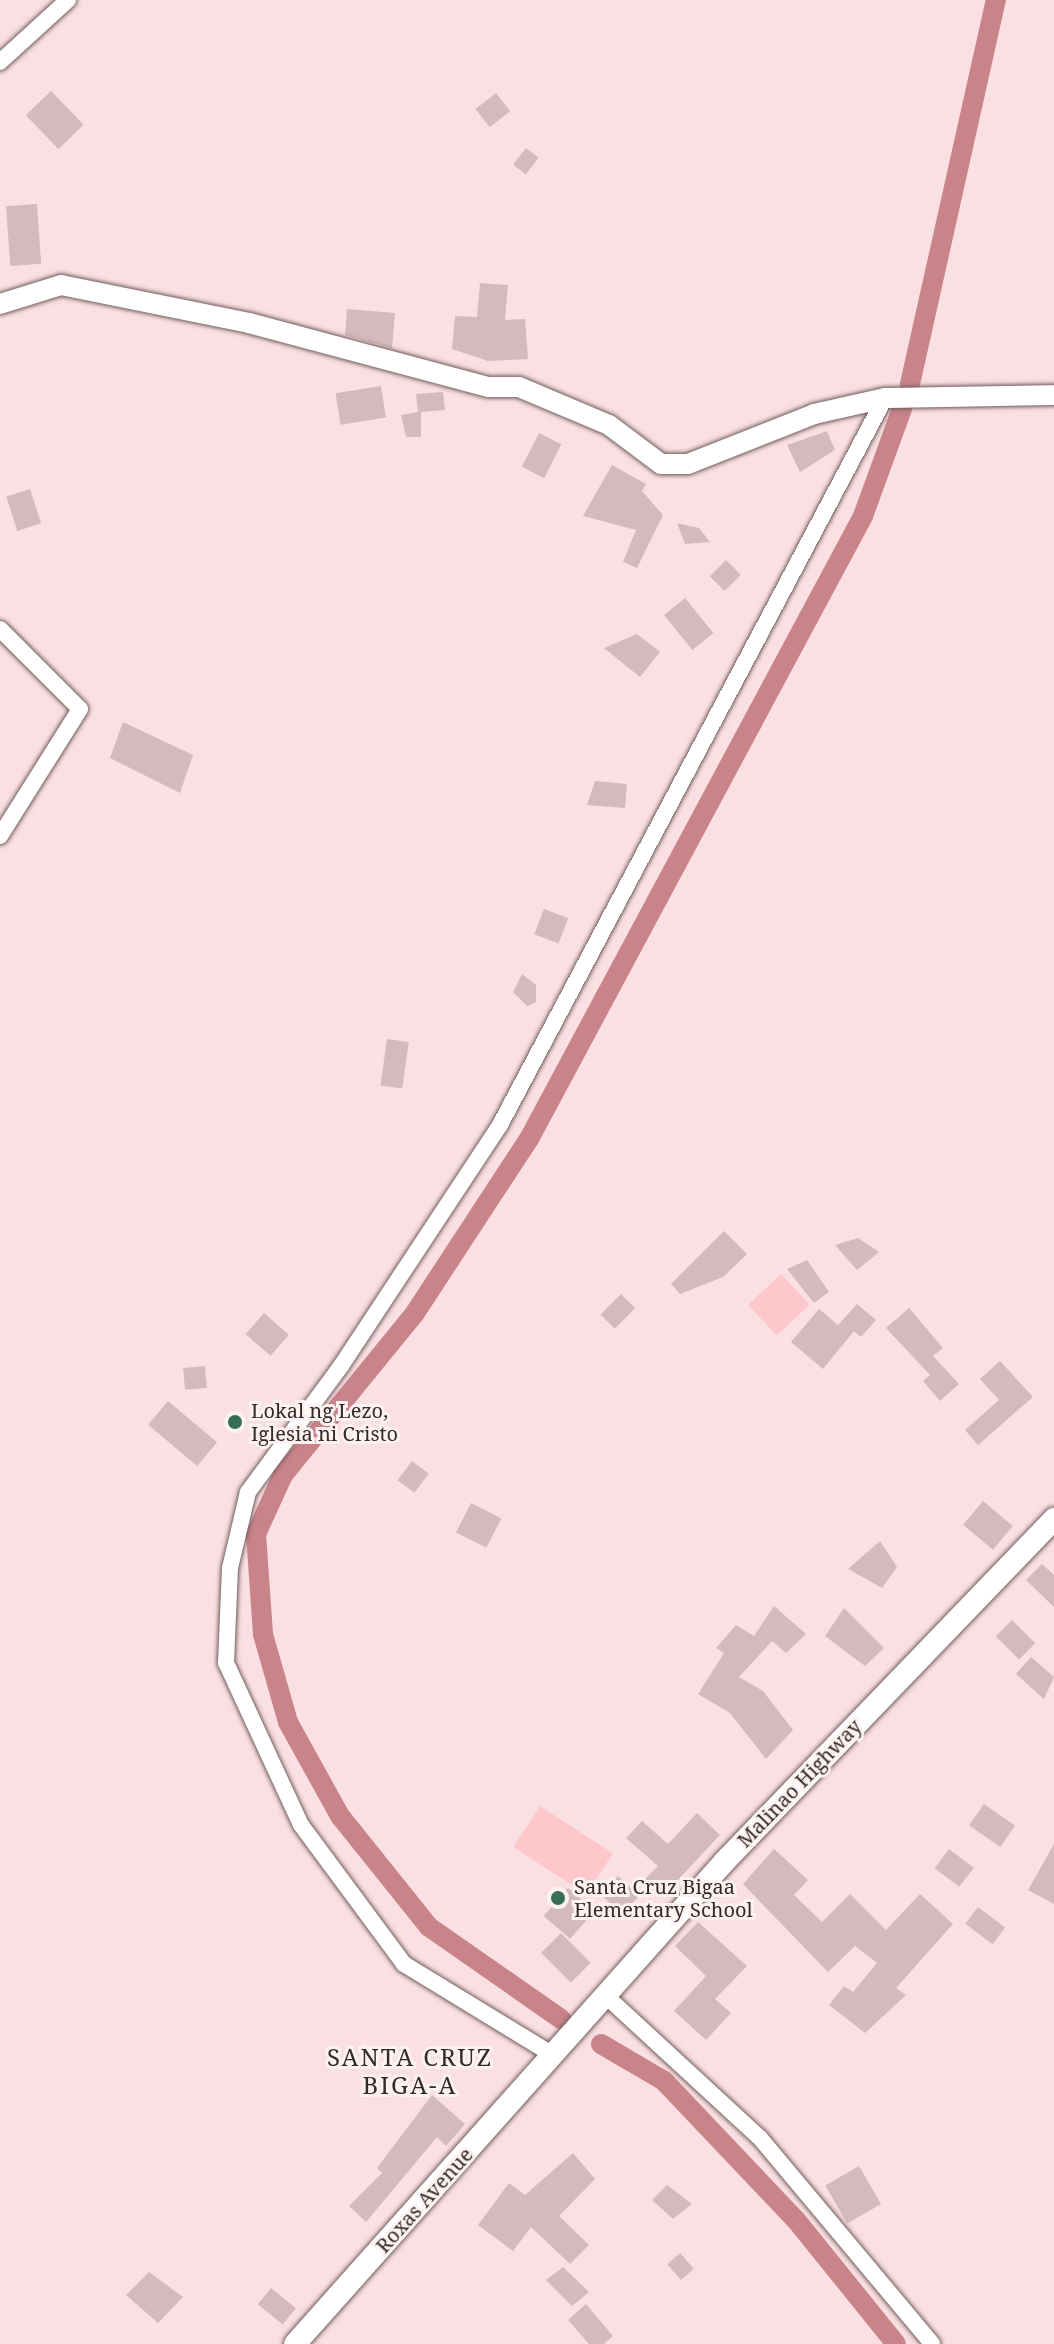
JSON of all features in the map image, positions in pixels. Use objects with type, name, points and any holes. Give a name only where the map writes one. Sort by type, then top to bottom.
[{"type":"main road","name":"Malinao Highway","points":[[553,2055],[1054,1519]]},
{"type":"main road","name":"Roxas Avenue","points":[[295,2344],[553,2055]]},
{"type":"street","points":[[0,62],[68,0]]},
{"type":"street","points":[[0,304],[61,285],[249,323],[488,387],[519,387],[609,425],[661,464],[688,464],[814,414],[885,398],[1054,395]]},
{"type":"street","points":[[553,2055],[404,1964],[301,1825],[226,1663],[230,1568],[248,1492],[341,1366],[500,1125],[885,398]]},
{"type":"street","points":[[0,629],[80,709],[0,836]]},
{"type":"street","points":[[606,1996],[760,2138],[932,2344]]},
{"type":"shaded area","points":[[781,1274],[810,1305],[777,1335],[748,1305]]},
{"type":"shaded area","points":[[540,1806],[613,1853],[586,1894],[513,1847]]},
{"type":"building","points":[[51,91],[84,125],[58,149],[26,115]]},
{"type":"building","points":[[496,93],[510,111],[490,127],[476,109]]},
{"type":"building","points":[[526,148],[539,158],[526,174],[513,165]]},
{"type":"building","points":[[37,204],[41,264],[10,266],[6,206]]},
{"type":"building","points":[[480,283],[508,285],[505,320],[525,319],[528,359],[488,361],[452,349],[455,316],[477,317]]},
{"type":"building","points":[[347,309],[395,313],[392,348],[345,335]]},
{"type":"building","points":[[381,386],[386,418],[341,425],[336,393]]},
{"type":"building","points":[[443,392],[445,410],[421,412],[421,437],[406,437],[401,415],[418,412],[416,394]]},
{"type":"building","points":[[827,431],[835,450],[800,472],[787,445]]},
{"type":"building","points":[[539,433],[561,444],[544,478],[522,467]]},
{"type":"building","points":[[612,465],[646,484],[642,491],[663,515],[637,568],[623,562],[636,530],[583,516]]},
{"type":"building","points":[[30,489],[41,523],[17,531],[6,497]]},
{"type":"building","points":[[677,523],[699,528],[710,542],[685,544]]},
{"type":"building","points":[[726,560],[741,575],[725,591],[710,576]]},
{"type":"building","points":[[685,598],[713,633],[692,650],[664,615]]},
{"type":"building","points":[[637,634],[660,652],[640,677],[604,648]]},
{"type":"building","points":[[123,722],[193,755],[180,793],[110,758]]},
{"type":"building","points":[[595,781],[627,784],[625,808],[587,805]]},
{"type":"building","points":[[544,909],[568,918],[559,944],[534,934]]},
{"type":"building","points":[[522,974],[536,985],[536,1002],[527,1006],[513,992]]},
{"type":"building","points":[[387,1039],[409,1042],[402,1089],[380,1086]]},
{"type":"building","points":[[724,1231],[747,1254],[723,1277],[680,1294],[671,1284]]},
{"type":"building","points":[[858,1238],[879,1252],[857,1270],[835,1245]]},
{"type":"building","points":[[807,1260],[829,1292],[814,1303],[787,1269]]},
{"type":"building","points":[[621,1294],[635,1308],[615,1329],[600,1315]]},
{"type":"building","points":[[857,1304],[876,1320],[861,1337],[854,1331],[823,1369],[791,1342],[819,1309],[838,1325]]},
{"type":"building","points":[[909,1308],[943,1348],[933,1356],[959,1384],[940,1401],[923,1381],[930,1375],[886,1328]]},
{"type":"building","points":[[264,1313],[289,1335],[271,1356],[246,1334]]},
{"type":"building","points":[[1000,1361],[1033,1397],[978,1445],[965,1430],[999,1400],[980,1379]]},
{"type":"building","points":[[205,1366],[207,1388],[185,1390],[183,1368]]},
{"type":"building","points":[[168,1401],[217,1442],[197,1466],[148,1425]]},
{"type":"building","points":[[412,1461],[429,1474],[414,1493],[398,1480]]},
{"type":"building","points":[[983,1501],[1013,1526],[993,1550],[963,1525]]},
{"type":"building","points":[[471,1503],[501,1518],[486,1548],[456,1532]]},
{"type":"building","points":[[880,1541],[897,1567],[882,1588],[848,1569]]},
{"type":"building","points":[[1042,1564],[1054,1575],[1054,1607],[1026,1580]]},
{"type":"building","points":[[774,1606],[806,1634],[786,1653],[772,1641],[739,1677],[763,1691],[793,1730],[766,1759],[730,1713],[698,1694],[724,1653],[716,1648],[736,1625],[754,1636]]},
{"type":"building","points":[[844,1608],[884,1648],[865,1666],[825,1636]]},
{"type":"building","points":[[1012,1620],[1035,1643],[1019,1660],[996,1636]]},
{"type":"building","points":[[1031,1657],[1054,1677],[1044,1699],[1016,1674]]},
{"type":"building","points":[[984,1804],[1015,1826],[1000,1847],[969,1825]]},
{"type":"building","points":[[697,1813],[720,1835],[661,1898],[643,1881],[658,1866],[626,1838],[642,1821],[668,1844]]},
{"type":"building","points":[[1054,1844],[1054,1904],[1028,1890]]},
{"type":"building","points":[[774,1849],[808,1880],[794,1895],[822,1922],[850,1894],[886,1930],[920,1894],[953,1924],[896,1988],[906,1995],[865,2033],[829,2005],[844,1986],[853,1992],[877,1963],[855,1946],[828,1972],[743,1884]]},
{"type":"building","points":[[949,1849],[974,1868],[959,1887],[935,1868]]},
{"type":"building","points":[[618,1876],[639,1896],[621,1914],[601,1894]]},
{"type":"building","points":[[568,1888],[594,1911],[570,1939],[544,1916]]},
{"type":"building","points":[[978,1907],[1005,1927],[993,1944],[965,1924]]},
{"type":"building","points":[[698,1922],[747,1966],[715,1999],[731,2013],[706,2040],[674,2011],[706,1976],[675,1946]]},
{"type":"building","points":[[561,1933],[591,1963],[571,1982],[541,1953]]},
{"type":"building","points":[[432,2095],[465,2124],[446,2146],[437,2137],[366,2222],[349,2206],[382,2173],[377,2168]]},
{"type":"building","points":[[573,2153],[595,2179],[559,2216],[589,2245],[570,2264],[531,2227],[513,2251],[478,2225],[509,2183],[525,2195]]},
{"type":"building","points":[[859,2166],[881,2204],[847,2224],[825,2186]]},
{"type":"building","points":[[667,2185],[692,2204],[673,2219],[652,2200]]},
{"type":"building","points":[[680,2253],[694,2269],[681,2280],[667,2264]]},
{"type":"building","points":[[563,2267],[589,2292],[572,2306],[546,2280]]},
{"type":"building","points":[[149,2272],[183,2297],[158,2323],[126,2295]]},
{"type":"building","points":[[271,2288],[296,2308],[283,2324],[258,2304]]},
{"type":"building","points":[[586,2304],[613,2336],[604,2344],[589,2344],[568,2320]]},
{"type":"waterway","points":[[910,384],[996,0]]},
{"type":"waterway","points":[[561,2019],[429,1927],[340,1816],[288,1722],[263,1634],[256,1534],[283,1475],[415,1313],[529,1139],[863,516],[902,409]]},
{"type":"waterway","points":[[601,2044],[664,2081],[796,2220],[896,2344]]},
{"type":"place","name":"Lokal ng Lezo, Iglesia ni Cristo","points":[[235,1422]]},
{"type":"place","name":"Santa Cruz Bigaa Elementary School","points":[[558,1898]]},
{"type":"district","name":"SANTA CRUZ BIGA-A","points":[[410,2071]]}]
